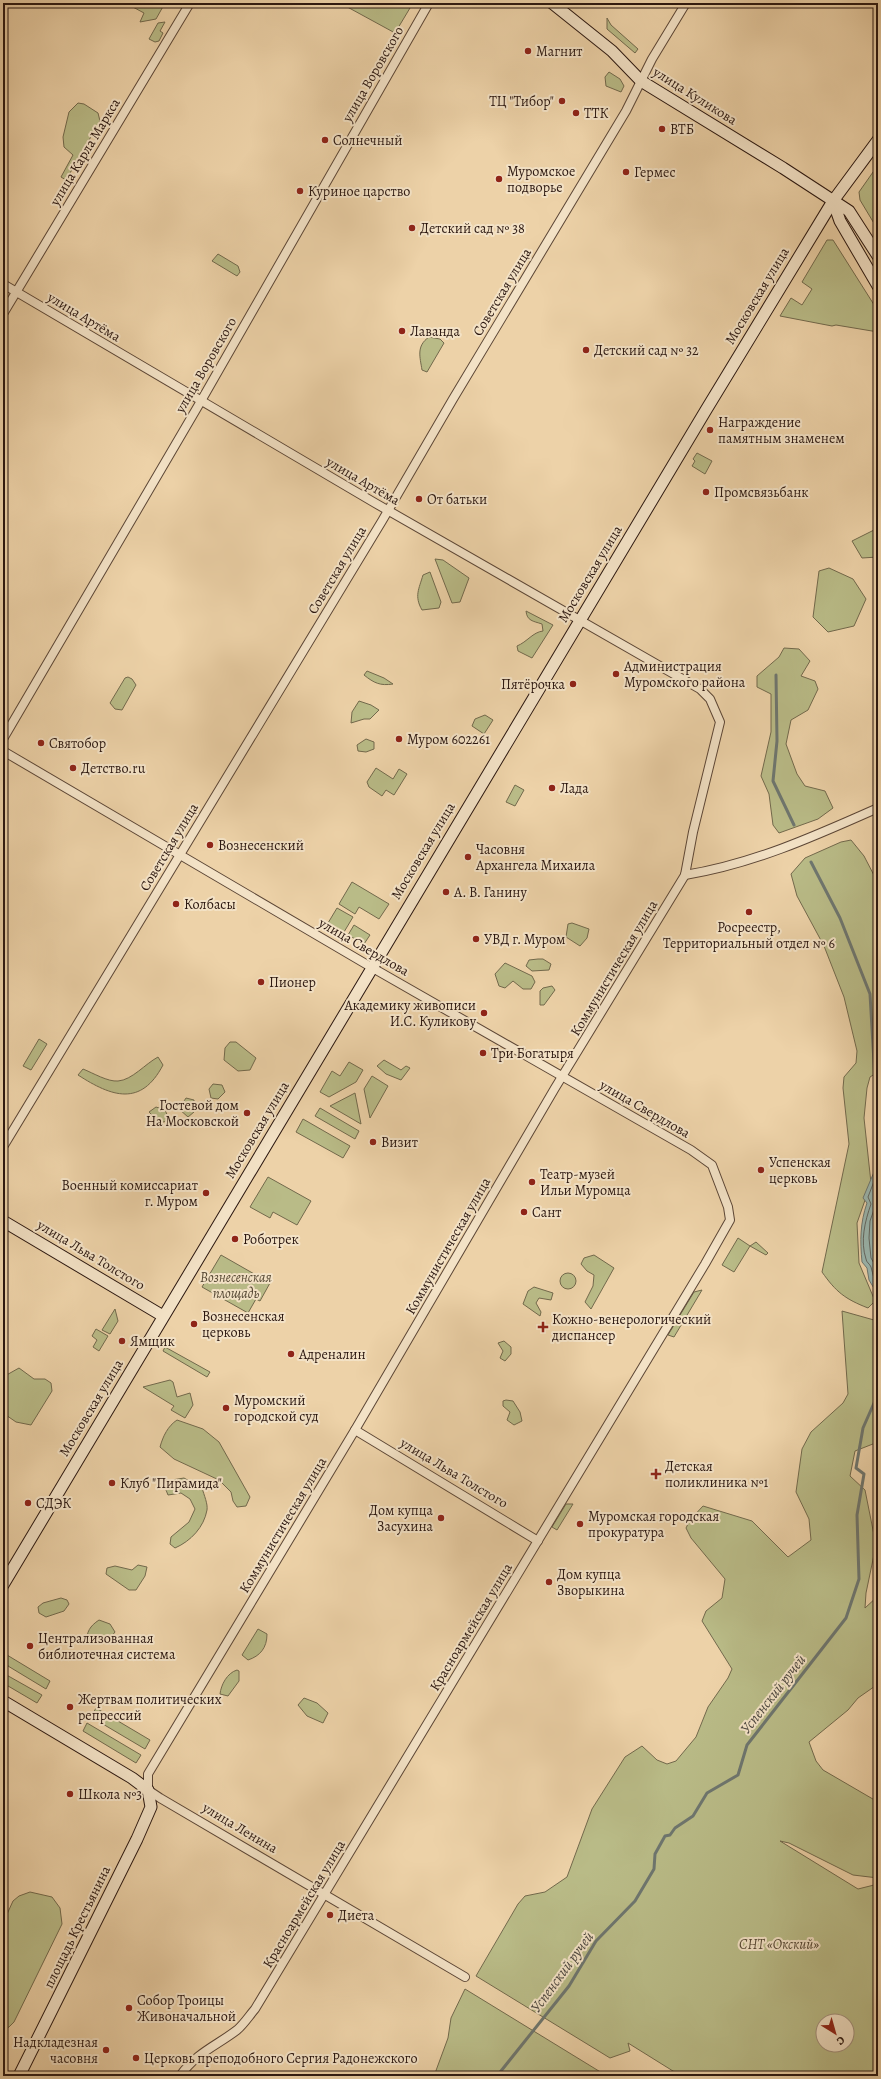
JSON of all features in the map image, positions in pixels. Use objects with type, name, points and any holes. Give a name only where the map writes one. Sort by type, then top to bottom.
[{"type":"street","name":"улица Карла Маркса","points":[[3,314],[190,3]]},
{"type":"street","name":"улица Воровского","points":[[3,739],[201,401],[429,3]]},
{"type":"street","name":"улица Куликова","points":[[552,3],[612,51],[642,81],[849,211],[878,256]]},
{"type":"street","name":"Советская улица","points":[[3,1146],[388,510],[626,111],[652,59],[686,3]]},
{"type":"street","name":"Московская улица","points":[[3,1585],[579,620],[833,201],[878,140]]},
{"type":"street","points":[[833,201],[840,221],[878,286]]},
{"type":"street","name":"улица Артёма","points":[[3,284],[388,510],[700,689],[710,699]]},
{"type":"street","name":"Коммунистическая улица","points":[[148,1790],[148,1774],[355,1430],[562,1076],[685,876],[693,832],[720,722],[710,699]]},
{"type":"street","name":"улица Свердлова","points":[[3,751],[371,967],[691,1150],[712,1165]]},
{"type":"street","points":[[685,876],[720,869],[765,855],[823,833],[878,808]]},
{"type":"street","name":"Красноармейская улица","points":[[180,2076],[188,2064],[201,2053],[238,2029],[255,2009],[730,1220],[724,1192],[712,1165]]},
{"type":"street","name":"улица Льва Толстого","points":[[3,1221],[163,1316]]},
{"type":"street","name":"улица Льва Толстого","points":[[355,1430],[538,1540]]},
{"type":"street","name":"улица Ленина","points":[[3,1701],[132,1778],[148,1790],[465,1977]]},
{"type":"street","name":"площадь Крестьянина","points":[[20,2076],[138,1839],[151,1807],[148,1790]]},
{"type":"green space","points":[[133,3],[165,3],[156,19],[140,22],[144,13],[131,6]]},
{"type":"green space","points":[[340,3],[413,3],[395,33]]},
{"type":"green space","points":[[607,18],[611,25],[638,49],[635,53],[607,29]]},
{"type":"green space","points":[[165,22],[160,31],[163,33],[159,41],[155,42],[149,39],[158,23]]},
{"type":"green space","points":[[609,72],[620,79],[624,86],[621,92],[606,86],[605,77]]},
{"type":"green space","points":[[78,103],[84,104],[98,113],[100,121],[66,180],[61,177],[73,155],[64,147],[63,137],[69,112]]},
{"type":"green space","points":[[878,165],[878,230],[860,200],[859,192]]},
{"type":"green space","points":[[827,240],[833,240],[878,311],[878,332],[836,325],[832,326],[780,316],[791,298],[802,305],[812,289],[802,282]]},
{"type":"green space","points":[[218,254],[238,266],[240,272],[237,276],[212,261]]},
{"type":"green space","points":[[429,337],[440,339],[444,343],[427,372],[422,370],[420,352],[422,344]]},
{"type":"green space","points":[[697,453],[712,461],[705,474],[692,466],[695,461],[693,459]]},
{"type":"green space","points":[[878,528],[878,557],[862,558],[852,541]]},
{"type":"green space","points":[[435,559],[443,560],[469,578],[460,602],[452,603]]},
{"type":"green space","points":[[829,568],[853,579],[866,599],[854,626],[828,632],[813,617],[819,571]]},
{"type":"green space","points":[[430,572],[441,602],[439,608],[422,610],[418,601],[419,589],[423,575]]},
{"type":"green space","points":[[526,611],[553,625],[532,658],[518,651],[517,646],[536,633],[543,631],[542,624],[529,619]]},
{"type":"green space","points":[[784,648],[799,649],[810,661],[801,676],[815,681],[818,689],[808,710],[791,720],[786,744],[797,774],[805,786],[825,791],[833,808],[818,819],[779,833],[773,825],[769,794],[761,776],[771,732],[771,694],[757,687],[757,676],[779,657]]},
{"type":"green space","points":[[367,671],[384,678],[393,684],[384,685],[374,682],[364,675]]},
{"type":"green space","points":[[128,677],[132,679],[136,685],[122,710],[115,709],[110,703],[125,678]]},
{"type":"green space","points":[[359,701],[371,705],[379,710],[370,719],[364,719],[351,723],[352,712]]},
{"type":"green space","points":[[485,715],[493,720],[484,734],[472,726],[475,719]]},
{"type":"green space","points":[[366,739],[374,742],[374,749],[366,752],[358,751],[357,745]]},
{"type":"green space","points":[[376,768],[393,779],[399,769],[407,774],[394,795],[386,790],[382,796],[369,787],[367,782]]},
{"type":"green space","points":[[515,785],[524,790],[515,806],[506,802]]},
{"type":"green space","points":[[851,840],[864,856],[878,883],[878,1072],[870,1077],[867,1088],[864,1118],[871,1183],[857,1223],[859,1263],[875,1301],[868,1308],[847,1298],[832,1285],[822,1272],[849,1144],[843,1088],[844,1077],[856,1063],[857,1051],[844,997],[824,946],[797,896],[791,874],[805,858],[841,842]]},
{"type":"green space","points":[[352,882],[389,904],[379,919],[359,907],[355,914],[339,904]]},
{"type":"green space","points":[[337,908],[353,917],[344,932],[328,923]]},
{"type":"green space","points":[[572,923],[589,929],[587,938],[580,946],[566,937],[568,924]]},
{"type":"green space","points":[[354,925],[370,935],[364,944],[348,935]]},
{"type":"green space","points":[[543,959],[551,964],[549,970],[532,971],[526,966],[529,960]]},
{"type":"green space","points":[[505,963],[532,976],[535,982],[531,989],[523,989],[513,981],[505,988],[499,986],[495,974]]},
{"type":"green space","points":[[552,986],[555,990],[544,1005],[540,1005],[540,991],[543,988]]},
{"type":"green space","points":[[39,1039],[47,1044],[31,1070],[23,1066]]},
{"type":"green space","points":[[230,1042],[236,1042],[256,1058],[250,1070],[238,1071],[224,1060],[225,1048]]},
{"type":"green space","points":[[158,1057],[163,1065],[154,1078],[145,1087],[135,1092],[125,1094],[114,1093],[91,1083],[78,1075],[83,1069],[110,1080],[123,1080],[133,1075]]},
{"type":"green space","points":[[384,1060],[401,1070],[406,1066],[410,1068],[401,1080],[386,1074],[377,1066]]},
{"type":"green space","points":[[349,1062],[363,1070],[356,1082],[329,1097],[320,1092],[332,1071],[340,1076]]},
{"type":"green space","points":[[372,1076],[388,1086],[370,1118],[364,1089]]},
{"type":"green space","points":[[213,1084],[222,1085],[225,1092],[218,1099],[211,1098],[209,1089]]},
{"type":"green space","points":[[355,1093],[361,1124],[330,1106]]},
{"type":"green space","points":[[186,1098],[194,1100],[194,1112],[188,1117],[179,1109]]},
{"type":"green space","points":[[156,1107],[165,1110],[169,1119],[164,1122],[157,1120],[149,1112]]},
{"type":"green space","points":[[320,1108],[359,1131],[355,1139],[315,1116]]},
{"type":"green space","points":[[303,1119],[350,1146],[343,1158],[296,1132]]},
{"type":"green space","points":[[268,1177],[311,1201],[297,1225],[273,1212],[270,1218],[250,1207]]},
{"type":"green space","points":[[738,1238],[750,1246],[734,1272],[722,1265]]},
{"type":"green space","points":[[756,1242],[768,1253],[766,1255],[750,1246]]},
{"type":"green space","name":"Вознесенская площадь","points":[[221,1255],[270,1283],[260,1301],[256,1299],[248,1313],[202,1287]]},
{"type":"green space","points":[[594,1255],[614,1268],[591,1309],[585,1302],[593,1286],[594,1275],[587,1271],[581,1264],[584,1258]]},
{"type":"green space","points":[[568,1273],[574,1275],[576,1281],[574,1287],[568,1289],[562,1287],[560,1281],[562,1275]]},
{"type":"green space","points":[[534,1287],[553,1293],[551,1300],[539,1298],[536,1303],[541,1312],[540,1316],[523,1304],[528,1291]]},
{"type":"green space","points":[[702,1290],[674,1337],[668,1335],[694,1292]]},
{"type":"green space","points":[[115,1309],[118,1321],[110,1334],[102,1330]]},
{"type":"green space","name":"СНТ «Окский»","points":[[842,1311],[874,1320],[878,1336],[878,1442],[855,1451],[850,1476],[865,1490],[876,1545],[866,1593],[865,1608],[878,1596],[878,1684],[858,1698],[848,1710],[809,1742],[816,1761],[823,1770],[878,1802],[878,1878],[853,1875],[789,1843],[780,1841],[858,1889],[878,1884],[878,2076],[681,2076],[628,2043],[630,2051],[610,2058],[476,1976],[518,1904],[525,1896],[545,1892],[567,1877],[592,1809],[625,1757],[642,1746],[657,1760],[667,1764],[676,1761],[696,1737],[708,1707],[728,1678],[732,1669],[702,1621],[706,1611],[722,1598],[725,1579],[691,1538],[686,1528],[690,1520],[703,1506],[752,1521],[788,1557],[811,1540],[809,1519],[796,1492],[802,1449],[811,1432],[843,1403],[848,1394]]},
{"type":"green space","points":[[96,1329],[108,1336],[99,1351],[93,1347],[97,1340],[92,1336]]},
{"type":"green space","points":[[504,1341],[511,1347],[511,1354],[505,1361],[500,1358],[503,1351],[498,1343]]},
{"type":"green space","points":[[165,1347],[210,1372],[207,1377],[163,1351]]},
{"type":"green space","points":[[19,1368],[34,1379],[45,1379],[51,1383],[52,1391],[31,1425],[16,1422],[3,1413],[3,1377]]},
{"type":"green space","points":[[170,1380],[173,1382],[177,1397],[190,1393],[193,1405],[185,1418],[171,1410],[174,1406],[143,1387]]},
{"type":"green space","points":[[503,1401],[513,1401],[520,1412],[522,1421],[514,1425],[507,1420],[510,1412],[503,1406]]},
{"type":"green space","points":[[177,1420],[203,1429],[219,1442],[250,1497],[246,1506],[237,1507],[233,1501],[231,1492],[219,1480],[174,1459],[160,1447],[166,1432]]},
{"type":"green space","points":[[184,1478],[202,1488],[207,1510],[203,1522],[196,1533],[186,1542],[175,1548],[170,1544],[171,1537],[189,1522],[195,1509],[190,1499],[181,1493],[168,1495],[166,1490],[172,1480]]},
{"type":"green space","points":[[566,1504],[573,1504],[557,1530],[552,1527]]},
{"type":"green space","points":[[138,1565],[147,1567],[145,1576],[136,1590],[129,1590],[106,1574],[107,1568],[115,1566],[132,1570]]},
{"type":"green space","points":[[61,1598],[67,1600],[69,1604],[64,1611],[46,1617],[39,1613],[38,1607],[43,1603]]},
{"type":"green space","points":[[99,1620],[110,1624],[115,1632],[111,1637],[98,1637],[89,1645],[87,1643],[88,1632]]},
{"type":"green space","points":[[258,1629],[267,1634],[266,1643],[259,1654],[248,1660],[242,1655]]},
{"type":"green space","points":[[7,1655],[50,1681],[46,1689],[8,1666],[5,1658]]},
{"type":"green space","points":[[237,1670],[239,1671],[239,1681],[228,1696],[220,1694],[225,1680],[230,1674]]},
{"type":"green space","points":[[3,1673],[42,1695],[37,1703],[3,1683]]},
{"type":"green space","points":[[304,1698],[317,1703],[328,1713],[323,1723],[307,1716],[298,1705]]},
{"type":"green space","points":[[96,1708],[150,1740],[145,1749],[91,1717]]},
{"type":"green space","points":[[87,1723],[141,1755],[136,1763],[83,1731]]},
{"type":"green space","points":[[30,1892],[52,1897],[60,1908],[62,1924],[14,2022],[3,2030],[3,1923],[13,1901],[19,1896]]},
{"type":"green space","points":[[465,1989],[607,2076],[434,2076],[448,2038],[451,2018]]},
{"type":"water","points":[[876,1157],[878,1167],[878,1295],[869,1280],[867,1268],[862,1262],[861,1247],[861,1232],[867,1203],[863,1198],[874,1172]]},
{"type":"waterway","name":"Успенский ручей","points":[[776,675],[777,741],[773,781],[794,825]]},
{"type":"waterway","name":"Успенский ручей","points":[[811,862],[840,918],[870,994],[878,1131]]},
{"type":"waterway","name":"Успенский ручей","points":[[876,1160],[878,1150]]},
{"type":"waterway","name":"Успенский ручей","points":[[497,2076],[569,1986],[596,1941],[635,1901],[654,1869],[655,1854],[665,1836],[670,1835],[675,1828],[693,1816],[707,1793],[738,1775],[747,1745],[846,1618],[859,1579],[857,1515],[864,1474],[856,1468],[863,1428],[878,1394]]},
{"type":"place","name":"Магнит","points":[[528,51]]},
{"type":"place","name":"ТЦ \"Тибор\"","points":[[562,101]]},
{"type":"place","name":"ТТК","points":[[576,113]]},
{"type":"place","name":"ВТБ","points":[[662,129]]},
{"type":"place","name":"Солнечный","points":[[325,140]]},
{"type":"place","name":"Гермес","points":[[626,172]]},
{"type":"place","name":"Муромское подворье","points":[[499,179]]},
{"type":"place","name":"Куриное царство","points":[[300,191]]},
{"type":"place","name":"Детский сад № 38","points":[[412,228]]},
{"type":"place","name":"Лаванда","points":[[402,331]]},
{"type":"place","name":"Детский сад № 32","points":[[586,350]]},
{"type":"place","name":"Награждение памятным знаменем","points":[[710,430]]},
{"type":"place","name":"Промсвязьбанк","points":[[706,492]]},
{"type":"place","name":"От батьки","points":[[419,499]]},
{"type":"place","name":"Администрация Муромского района","points":[[616,674]]},
{"type":"place","name":"Пятёрочка","points":[[573,684]]},
{"type":"place","name":"Муром 602261","points":[[399,739]]},
{"type":"place","name":"Святобор","points":[[41,743]]},
{"type":"place","name":"Детство.ru","points":[[73,768]]},
{"type":"place","name":"Лада","points":[[552,788]]},
{"type":"place","name":"Вознесенский","points":[[210,845]]},
{"type":"place","name":"Часовня Архангела Михаила","points":[[468,857]]},
{"type":"place","name":"А. В. Ганину","points":[[446,892]]},
{"type":"place","name":"Колбасы","points":[[176,904]]},
{"type":"place","name":"Росреестр, Территориальный отдел № 6","points":[[749,912]]},
{"type":"place","name":"УВД г. Муром","points":[[476,939]]},
{"type":"place","name":"Пионер","points":[[261,982]]},
{"type":"place","name":"Академику живописи И.С. Куликову","points":[[484,1013]]},
{"type":"place","name":"Три Богатыря","points":[[483,1053]]},
{"type":"place","name":"Гостевой дом На Московской","points":[[247,1113]]},
{"type":"place","name":"Визит","points":[[373,1142]]},
{"type":"place","name":"Успенская церковь","points":[[761,1170]]},
{"type":"place","name":"Театр-музей Ильи Муромца","points":[[532,1182]]},
{"type":"place","name":"Военный комиссариат г. Муром","points":[[206,1193]]},
{"type":"place","name":"Сант","points":[[524,1212]]},
{"type":"place","name":"Роботрек","points":[[235,1239]]},
{"type":"place","name":"Вознесенская церковь","points":[[194,1324]]},
{"type":"place","name":"Кожно-венерологический диспансер","points":[[543,1327]]},
{"type":"place","name":"Ямщик","points":[[122,1341]]},
{"type":"place","name":"Адреналин","points":[[291,1354]]},
{"type":"place","name":"Муромский городской суд","points":[[226,1408]]},
{"type":"place","name":"Детская поликлиника №1","points":[[656,1474]]},
{"type":"place","name":"Клуб \"Пирамида\"","points":[[112,1483]]},
{"type":"place","name":"СДЭК","points":[[28,1503]]},
{"type":"place","name":"Дом купца Засухина","points":[[441,1518]]},
{"type":"place","name":"Муромская городская прокуратура","points":[[580,1524]]},
{"type":"place","name":"Дом купца Зворыкина","points":[[549,1582]]},
{"type":"place","name":"Централизованная библиотечная система","points":[[30,1646]]},
{"type":"place","name":"Жертвам политических репрессий","points":[[70,1707]]},
{"type":"place","name":"Школа №3","points":[[70,1794]]},
{"type":"place","name":"Диета","points":[[330,1915]]},
{"type":"place","name":"Собор Троицы Живоначальной","points":[[129,2008]]},
{"type":"place","name":"Надкладезная часовня","points":[[106,2050]]},
{"type":"place","name":"Церковь преподобного Сергия Радонежского","points":[[136,2058]]}]
